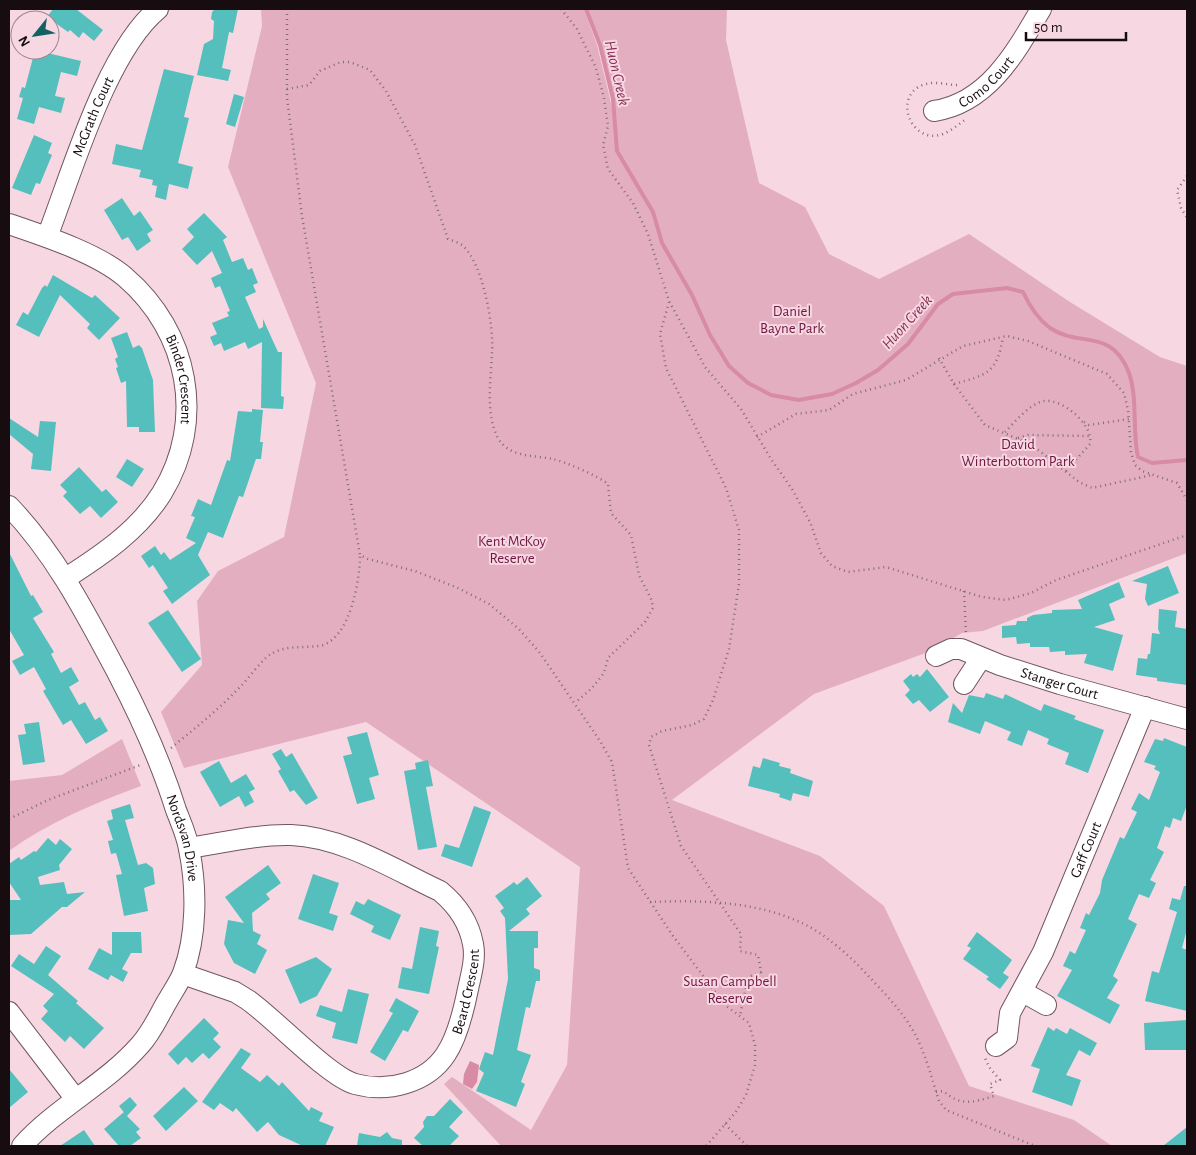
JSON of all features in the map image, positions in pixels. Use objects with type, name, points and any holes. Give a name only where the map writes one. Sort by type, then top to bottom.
[{"type":"street","name":"McGrath Court","points":[[47,237],[93,116],[122,52],[144,20],[158,9]]},
{"type":"street","name":"Como Court","points":[[934,110],[956,106],[996,77],[1014,56],[1040,9]]},
{"type":"street","name":"Binder Crescent","points":[[9,224],[47,237],[106,264],[125,277],[166,326],[177,351],[186,386],[188,412],[184,440],[162,493],[142,519],[120,541],[66,578]]},
{"type":"street","name":"Nordsvan Drive","points":[[9,506],[33,531],[66,578],[138,713],[159,758],[189,848],[194,881],[194,913],[183,974],[141,1045],[122,1063],[41,1126],[22,1146]]},
{"type":"street","name":"Stanger Court","points":[[936,656],[952,649],[974,654],[1060,684],[1187,719]]},
{"type":"street","points":[[964,684],[974,654]]},
{"type":"street","name":"Gaff Court","points":[[996,1046],[1007,1038],[1010,1014],[1023,992],[1067,897],[1145,707]]},
{"type":"street","name":"Beard Crescent","points":[[183,974],[235,992],[248,1000],[344,1080],[365,1086],[390,1088],[409,1083],[426,1073],[447,1052],[465,1002],[474,959],[474,945],[469,929],[453,901],[440,891],[343,846],[316,838],[290,835],[189,848]]},
{"type":"street","points":[[1023,992],[1046,1005]]},
{"type":"street","points":[[9,1012],[75,1098]]},
{"type":"path","points":[[9,819],[48,800],[159,758],[216,711],[270,654],[304,645],[320,646],[336,639],[346,624],[360,571],[360,555],[302,216],[287,89],[287,9]]},
{"type":"path","points":[[561,9],[577,29],[596,68],[604,98],[608,126],[603,145],[608,169],[637,211],[648,234],[653,256],[669,302],[705,367],[741,409],[792,489],[810,522],[821,553],[832,566],[848,572],[886,568],[990,599],[1014,599],[1031,593],[1056,580],[1187,535]]},
{"type":"path","points":[[287,89],[308,85],[320,71],[341,62],[350,62],[370,70],[379,80],[415,145],[448,239],[462,244],[472,257],[477,268],[488,312],[493,350],[491,417],[499,440],[511,451],[554,460],[608,484],[612,513],[631,535],[639,575],[652,600],[653,608],[645,622],[608,658],[604,673],[592,688],[575,703]]},
{"type":"path","points":[[1187,176],[1178,190],[1180,208],[1187,218]]},
{"type":"path","points":[[669,302],[660,334],[666,368],[726,488],[739,530],[739,584],[730,650],[713,700],[704,719],[692,726],[662,731],[651,737],[648,745],[681,846],[718,903],[741,934],[740,951],[758,955],[761,972],[748,977],[740,1016]]},
{"type":"path","points":[[757,436],[796,414],[828,410],[853,394],[906,380],[939,358],[963,346],[1003,337],[1028,341],[1108,374],[1124,392],[1131,452],[1135,465],[1142,471],[1176,483],[1187,500]]},
{"type":"path","points":[[954,384],[989,372],[999,358],[1003,337]]},
{"type":"path","points":[[939,358],[954,384],[986,425],[1032,445],[1079,482],[1092,488],[1153,475]]},
{"type":"path","points":[[1005,432],[1038,403],[1046,400],[1057,403],[1089,425],[1128,419]]},
{"type":"path","points":[[1066,471],[1090,444],[1089,436],[1082,421]]},
{"type":"path","points":[[1018,438],[1028,434],[1089,436]]},
{"type":"path","points":[[360,555],[368,559],[415,571],[458,588],[489,604],[519,629],[540,653],[575,703],[612,762],[628,868],[650,902],[725,1005],[749,1023],[755,1045],[755,1065],[746,1095],[735,1113],[706,1146]]},
{"type":"path","points":[[964,591],[974,654]]},
{"type":"path","points":[[650,902],[718,903],[767,910],[804,924],[855,961],[897,1007],[911,1029],[936,1092],[946,1110],[1035,1146]]},
{"type":"path","points":[[936,1092],[943,1091],[953,1100],[962,1103],[994,1096],[990,1084],[1000,1080],[989,1067],[985,1055],[988,1048],[996,1046]]},
{"type":"path","points":[[725,1124],[747,1146]]},
{"type":"green space","points":[[261,9],[584,9],[597,45],[612,107],[613,99],[600,45],[586,9],[727,9],[726,40],[759,183],[805,207],[829,254],[879,279],[969,234],[1070,302],[1160,357],[1187,366],[1187,553],[983,631],[962,633],[931,651],[814,694],[672,800],[820,856],[884,906],[969,1086],[1074,1120],[1112,1146],[501,1146],[444,1084],[452,1077],[531,1130],[567,1065],[580,867],[366,722],[184,768],[161,712],[202,665],[197,601],[218,571],[284,537],[316,383],[228,167],[262,26]]},
{"type":"green space","points":[[122,739],[141,786],[73,814],[40,831],[9,851],[9,781],[62,775]]},
{"type":"shaded area","points":[[470,1061],[479,1065],[477,1082],[472,1089],[463,1084],[464,1074]]},
{"type":"building","points":[[76,9],[103,30],[94,41],[83,32],[79,38],[70,30],[68,32],[60,26],[60,10],[52,10]]},
{"type":"building","points":[[215,9],[238,9],[233,33],[229,32],[222,68],[231,70],[228,81],[197,75],[204,44],[213,39],[214,21],[211,19],[212,12]]},
{"type":"building","points":[[60,56],[81,61],[77,76],[61,72],[55,96],[65,98],[61,113],[39,107],[34,124],[17,119],[23,98],[19,97],[22,87],[25,88],[32,60],[60,60]]},
{"type":"building","points":[[164,69],[194,76],[184,117],[189,118],[178,163],[193,167],[188,189],[169,184],[166,200],[155,197],[157,186],[152,185],[153,180],[139,177],[141,170],[112,164],[116,144],[142,150]]},
{"type":"building","points":[[234,94],[244,97],[235,127],[226,124]]},
{"type":"building","points":[[34,135],[52,143],[48,153],[52,155],[40,184],[36,183],[31,195],[12,188]]},
{"type":"building","points":[[122,198],[134,216],[140,211],[153,230],[147,234],[151,241],[137,251],[128,237],[122,240],[104,210]]},
{"type":"building","points":[[204,213],[227,237],[223,240],[232,262],[243,258],[248,270],[252,268],[258,283],[253,285],[256,292],[245,297],[259,329],[263,327],[263,319],[278,352],[282,352],[281,396],[284,397],[283,409],[261,408],[262,342],[248,349],[245,342],[224,351],[221,343],[214,346],[210,337],[217,334],[212,323],[229,316],[227,312],[230,311],[220,286],[215,288],[211,278],[222,273],[212,251],[197,265],[182,249],[194,237],[187,229]]},
{"type":"building","points":[[53,275],[92,298],[95,295],[120,318],[99,340],[87,328],[90,324],[60,295],[39,337],[16,325],[23,312],[28,315],[42,288],[45,285],[47,287]]},
{"type":"building","points":[[127,332],[133,348],[139,345],[142,348],[153,380],[155,432],[139,432],[139,427],[127,427],[126,381],[121,383],[116,368],[118,367],[115,359],[118,357],[111,338]]},
{"type":"building","points":[[252,409],[263,410],[260,442],[263,442],[261,459],[256,459],[243,497],[239,496],[223,538],[208,532],[198,555],[210,575],[172,604],[163,591],[168,588],[153,565],[149,568],[141,556],[155,546],[161,555],[164,552],[170,560],[196,543],[186,538],[195,517],[191,516],[198,499],[211,505],[227,460],[230,461],[238,411],[252,412]]},
{"type":"building","points":[[9,418],[38,437],[40,421],[56,422],[51,471],[31,469],[33,454],[9,434]]},
{"type":"building","points":[[127,459],[144,469],[132,487],[116,477]]},
{"type":"building","points":[[79,467],[102,492],[106,489],[118,502],[101,518],[90,506],[80,514],[63,496],[67,492],[60,485]]},
{"type":"building","points":[[9,552],[31,596],[33,595],[43,612],[33,618],[54,652],[51,654],[61,673],[71,667],[79,681],[69,687],[79,705],[85,702],[95,720],[100,717],[108,731],[86,744],[71,720],[63,725],[43,691],[46,689],[34,667],[20,675],[12,661],[24,655],[9,629]]},
{"type":"building","points":[[1168,566],[1179,593],[1148,606],[1145,599],[1147,584],[1132,581]]},
{"type":"building","points":[[1119,582],[1125,597],[1109,604],[1115,620],[1094,627],[1123,635],[1113,671],[1084,663],[1087,654],[1065,655],[1065,651],[1050,652],[1049,647],[1030,647],[1030,643],[1017,644],[1016,637],[1002,638],[1002,626],[1016,625],[1017,621],[1027,621],[1027,618],[1033,615],[1052,613],[1052,610],[1082,609],[1078,600]]},
{"type":"building","points":[[1159,609],[1177,611],[1175,627],[1187,629],[1187,685],[1157,681],[1157,678],[1136,675],[1138,658],[1147,659],[1148,654],[1150,654],[1152,633],[1160,634],[1158,629]]},
{"type":"building","points":[[168,610],[201,659],[182,672],[148,623]]},
{"type":"building","points":[[927,669],[949,697],[930,712],[919,700],[913,704],[905,695],[910,690],[903,681],[911,674],[913,677],[917,674],[920,677]]},
{"type":"building","points":[[986,693],[1003,699],[1005,694],[1041,711],[1044,704],[1076,716],[1074,719],[1104,730],[1088,773],[1065,764],[1069,753],[1047,744],[1049,739],[1028,730],[1022,746],[1007,740],[1011,732],[985,721],[980,734],[948,722],[953,703],[962,713],[969,695],[984,698]]},
{"type":"building","points":[[39,722],[45,762],[23,765],[18,735],[26,734],[24,724]]},
{"type":"building","points":[[367,732],[379,775],[369,778],[375,799],[357,804],[343,756],[352,754],[347,737]]},
{"type":"building","points":[[1164,738],[1187,747],[1187,805],[1181,821],[1173,818],[1170,828],[1165,826],[1157,848],[1164,852],[1150,880],[1156,883],[1149,898],[1139,894],[1128,919],[1137,924],[1113,976],[1118,980],[1107,998],[1120,1005],[1110,1024],[1057,996],[1072,970],[1063,966],[1070,951],[1075,954],[1086,930],[1080,928],[1086,913],[1089,915],[1100,893],[1102,880],[1120,837],[1124,839],[1137,812],[1131,809],[1139,793],[1149,800],[1160,772],[1154,769],[1156,766],[1144,762],[1155,739],[1163,741]]},
{"type":"building","points":[[281,749],[286,757],[292,753],[318,798],[306,805],[294,790],[290,792],[278,771],[281,769],[272,754]]},
{"type":"building","points":[[763,758],[780,763],[779,766],[791,769],[790,773],[813,781],[809,797],[793,793],[791,801],[779,797],[780,794],[748,786],[753,766],[760,768]]},
{"type":"building","points":[[428,760],[433,786],[426,787],[437,847],[418,850],[404,771],[416,769],[415,763]]},
{"type":"building","points":[[219,761],[231,783],[246,774],[255,789],[249,792],[254,802],[245,807],[239,796],[220,807],[200,772]]},
{"type":"building","points":[[130,804],[134,818],[125,820],[138,865],[146,863],[153,868],[155,884],[144,888],[148,911],[124,916],[116,875],[122,874],[116,853],[111,854],[108,841],[113,840],[107,821],[113,819],[111,810]]},
{"type":"building","points":[[474,806],[491,812],[472,867],[441,856],[445,844],[459,848]]},
{"type":"building","points":[[48,838],[56,845],[60,839],[72,849],[59,865],[60,870],[38,877],[40,885],[64,882],[67,894],[85,892],[67,907],[62,907],[31,934],[9,935],[9,900],[21,900],[9,882],[9,864],[19,857],[21,860],[34,851],[36,852]]},
{"type":"building","points":[[268,865],[281,883],[266,894],[270,899],[252,913],[253,931],[261,935],[257,944],[267,950],[255,974],[234,963],[224,944],[228,920],[244,923],[225,897]]},
{"type":"building","points":[[313,874],[339,883],[329,913],[338,916],[333,931],[298,919]]},
{"type":"building","points":[[527,877],[542,896],[526,909],[530,914],[509,931],[538,931],[538,948],[534,948],[534,968],[540,970],[540,981],[536,981],[530,1008],[526,1007],[517,1050],[531,1055],[521,1082],[525,1084],[516,1107],[476,1091],[484,1073],[479,1069],[485,1052],[493,1055],[508,979],[505,918],[500,911],[504,908],[495,896],[514,882],[517,885]]},
{"type":"building","points":[[1184,886],[1187,886],[1187,929],[1182,948],[1187,950],[1187,1011],[1145,1001],[1152,971],[1159,973],[1177,912],[1169,909],[1172,898],[1180,900]]},
{"type":"building","points":[[368,899],[401,915],[390,940],[371,932],[374,926],[350,914],[356,901],[364,905]]},
{"type":"building","points":[[420,927],[439,931],[436,946],[439,947],[429,994],[398,988],[402,967],[412,969]]},
{"type":"building","points":[[112,932],[141,932],[142,953],[131,953],[122,969],[128,972],[123,982],[111,975],[108,980],[88,969],[99,948],[112,955]]},
{"type":"building","points":[[977,932],[1012,960],[1003,973],[1009,977],[1000,989],[986,979],[989,977],[963,959],[971,948],[967,946]]},
{"type":"building","points":[[46,946],[61,956],[48,975],[78,1001],[76,1003],[104,1028],[84,1049],[70,1036],[65,1042],[41,1019],[48,1011],[43,1006],[54,994],[11,966],[19,954],[34,964]]},
{"type":"building","points":[[316,957],[332,969],[317,996],[300,1004],[285,970]]},
{"type":"building","points":[[348,989],[369,994],[357,1044],[332,1038],[336,1023],[316,1016],[320,1005],[342,1012]]},
{"type":"building","points":[[396,998],[419,1011],[408,1032],[403,1030],[385,1061],[370,1052],[393,1013],[389,1011]]},
{"type":"building","points":[[204,1018],[219,1033],[213,1039],[221,1047],[209,1059],[203,1053],[192,1063],[186,1057],[178,1065],[168,1054]]},
{"type":"building","points":[[1187,1020],[1187,1050],[1145,1050],[1144,1023]]},
{"type":"building","points":[[1048,1027],[1054,1031],[1056,1028],[1067,1034],[1070,1028],[1097,1043],[1090,1056],[1079,1050],[1066,1075],[1081,1080],[1072,1106],[1032,1092],[1040,1069],[1031,1066]]},
{"type":"building","points":[[241,1048],[251,1054],[241,1068],[260,1082],[267,1075],[279,1086],[282,1082],[309,1111],[311,1107],[323,1113],[319,1121],[334,1127],[325,1146],[303,1146],[279,1135],[268,1122],[257,1132],[236,1108],[233,1112],[220,1103],[214,1110],[202,1102]]},
{"type":"building","points":[[9,1069],[28,1092],[9,1108]]},
{"type":"building","points":[[184,1087],[198,1101],[166,1131],[153,1116]]},
{"type":"building","points":[[130,1097],[137,1105],[127,1116],[140,1129],[136,1132],[141,1138],[130,1146],[119,1146],[104,1129],[124,1112],[119,1106]]},
{"type":"building","points":[[450,1099],[463,1112],[449,1127],[459,1136],[449,1146],[423,1146],[414,1138],[424,1127],[423,1122],[427,1116],[434,1116]]},
{"type":"building","points":[[1187,1127],[1187,1146],[1163,1146]]},
{"type":"building","points":[[84,1130],[95,1146],[60,1146]]},
{"type":"building","points":[[387,1132],[392,1138],[402,1140],[402,1146],[357,1146],[359,1133],[380,1137]]},
{"type":"waterway","name":"Huon Creek","points":[[586,9],[600,45],[613,99],[617,151],[653,212],[662,243],[692,295],[710,335],[729,366],[748,383],[771,395],[799,400],[832,394],[878,370],[908,344],[938,304],[953,294],[1007,288],[1023,292],[1034,312],[1050,328],[1061,334],[1104,344],[1114,349],[1122,359],[1132,383],[1138,457],[1152,463],[1187,460]]},
{"type":"park label","name":"Daniel Bayne Park","points":[[792,320]]},
{"type":"park label","name":"David Winterbottom Park","points":[[1018,452]]},
{"type":"park label","name":"Kent McKoy Reserve","points":[[512,550]]},
{"type":"park label","name":"Susan Campbell Reserve","points":[[730,990]]}]
